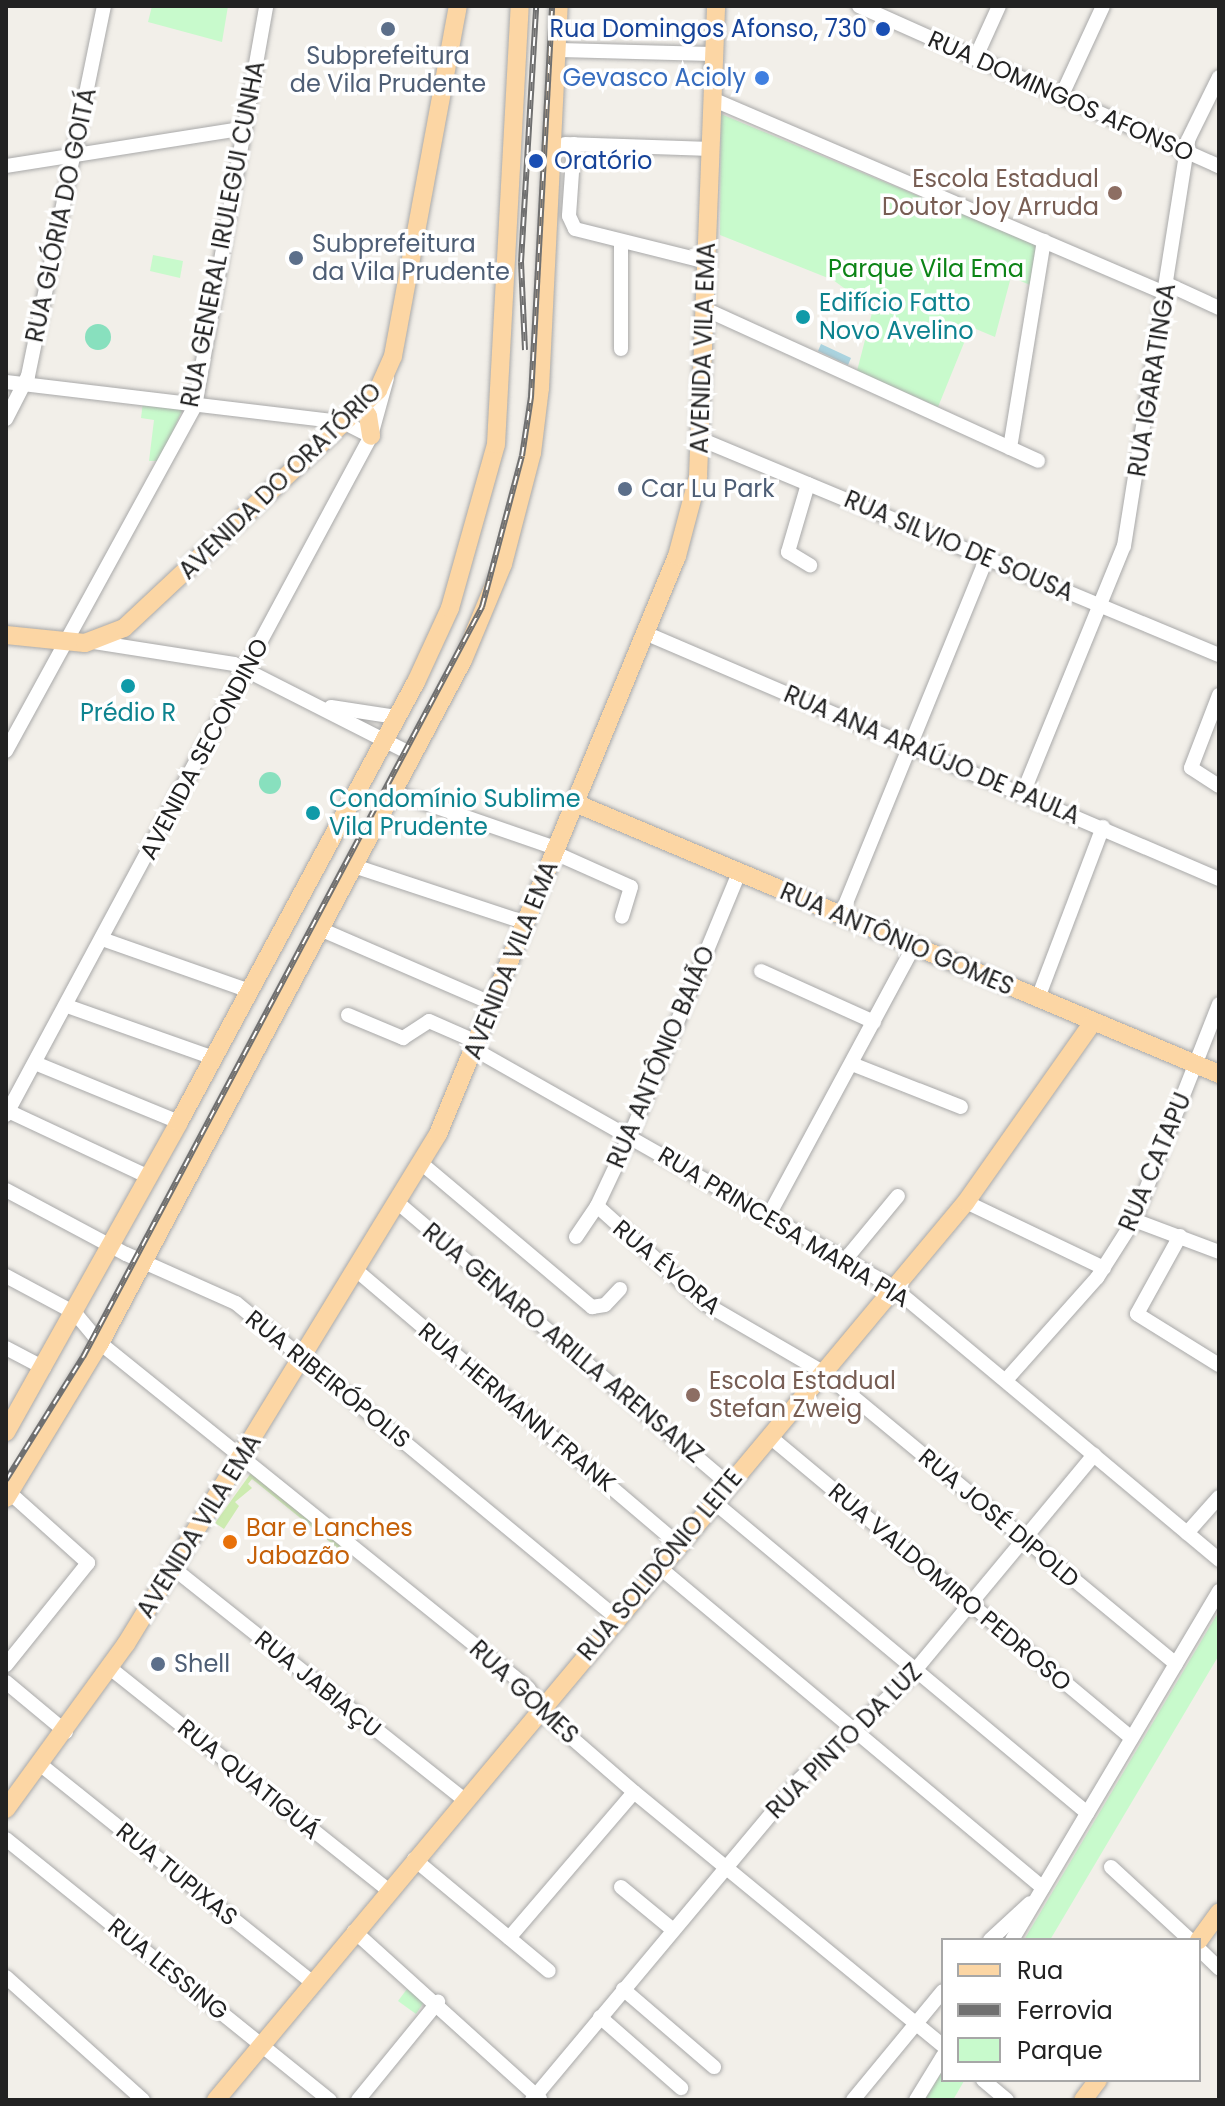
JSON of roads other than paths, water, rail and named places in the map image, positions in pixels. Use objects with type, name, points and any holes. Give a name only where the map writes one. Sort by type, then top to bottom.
[{"type":"main road","name":"AVENIDA DO ORATÓRIO","points":[[6,635],[94,642],[141,615],[361,406],[387,377],[458,6]]},
{"type":"main road","points":[[6,1432],[75,1313],[214,1058],[385,740],[450,608],[496,444],[520,6]]},
{"type":"main road","points":[[8,1495],[100,1343],[413,755],[488,603],[522,498],[540,388],[559,6]]},
{"type":"main road","name":"AVENIDA VILA EMA","points":[[6,1809],[66,1732],[110,1668],[421,1163],[476,1046],[691,518],[700,439],[716,6]]},
{"type":"main road","points":[[361,406],[371,424],[371,436]]},
{"type":"main road","name":"RUA ANTÔNIO GOMES","points":[[575,803],[1219,1074]]},
{"type":"main road","name":"RUA SOLIDÔNIO LEITE","points":[[216,2100],[463,1799],[966,1202],[1093,1022]]},
{"type":"main road","points":[[1200,1938],[1219,1912]]},
{"type":"main road","points":[[1083,2100],[1096,2082]]},
{"type":"street","name":"RUA GLÓRIA DO GOITÁ","points":[[6,419],[25,384],[104,6]]},
{"type":"street","name":"RUA GENERAL IRULEGUI CUNHA","points":[[6,751],[195,406],[266,6]]},
{"type":"street","name":"RUA DOMINGOS AFONSO","points":[[859,6],[1219,166]]},
{"type":"street","points":[[975,59],[999,6]]},
{"type":"street","points":[[1061,97],[1103,6]]},
{"type":"street","points":[[557,50],[714,54]]},
{"type":"street","name":"RUA IGARATINGA","points":[[1023,793],[1100,605],[1129,523],[1186,151],[1219,77]]},
{"type":"street","points":[[712,99],[1044,241],[1219,308]]},
{"type":"street","points":[[6,166],[245,128]]},
{"type":"street","points":[[553,144],[711,149]]},
{"type":"street","points":[[574,144],[571,224],[583,233],[707,262]]},
{"type":"street","points":[[621,241],[621,349]]},
{"type":"street","points":[[1010,448],[1044,241]]},
{"type":"street","points":[[705,309],[1038,461]]},
{"type":"street","name":"AVENIDA SECONDINO","points":[[7,1113],[371,436],[387,377]]},
{"type":"street","points":[[6,382],[343,422],[371,436]]},
{"type":"street","name":"RUA SILVIO DE SOUSA","points":[[700,439],[1219,655]]},
{"type":"street","points":[[808,484],[788,552],[810,565]]},
{"type":"street","points":[[841,915],[987,558]]},
{"type":"street","name":"RUA ANA ARAÚJO DE PAULA","points":[[645,633],[1219,879]]},
{"type":"street","points":[[94,642],[222,660],[319,705],[413,755]]},
{"type":"street","points":[[1219,695],[1191,768],[1197,777],[1219,786]]},
{"type":"street","points":[[319,705],[396,717]]},
{"type":"street","points":[[393,792],[556,851],[631,887],[622,917]]},
{"type":"street","points":[[1038,998],[1103,827]]},
{"type":"street","points":[[354,866],[526,923]]},
{"type":"street","name":"RUA ANTÔNIO BAIÃO","points":[[576,1237],[597,1206],[630,1136],[739,873]]},
{"type":"street","points":[[320,929],[493,1004]]},
{"type":"street","points":[[102,939],[250,991]]},
{"type":"street","points":[[768,1217],[914,946]]},
{"type":"street","points":[[761,971],[874,1022]]},
{"type":"street","name":"RUA CATAPU","points":[[1006,1380],[1104,1268],[1134,1220],[1219,1004]]},
{"type":"street","points":[[67,1006],[214,1058]]},
{"type":"street","name":"RUA PRINCESA MARIA PIA","points":[[348,1015],[403,1038],[429,1021],[894,1288],[1219,1560]]},
{"type":"street","points":[[35,1063],[179,1122]]},
{"type":"street","points":[[852,1064],[961,1107]]},
{"type":"street","points":[[7,1113],[149,1177]]},
{"type":"street","points":[[421,1163],[592,1307],[599,1309],[620,1289]]},
{"type":"street","name":"RUA RIBEIRÓPOLIS","points":[[6,1190],[110,1246],[236,1303],[617,1618]]},
{"type":"street","points":[[845,1260],[898,1196]]},
{"type":"street","name":"RUA GENARO ARILLA ARENSANZ","points":[[397,1202],[728,1484]]},
{"type":"street","points":[[966,1202],[1104,1268]]},
{"type":"street","name":"RUA ÉVORA","points":[[597,1206],[706,1304],[823,1372]]},
{"type":"street","points":[[1134,1220],[1219,1252]]},
{"type":"street","points":[[1180,1236],[1137,1314],[1219,1365]]},
{"type":"street","name":"RUA HERMANN FRANK","points":[[356,1270],[678,1544]]},
{"type":"street","points":[[6,1276],[75,1313]]},
{"type":"street","name":"RUA GOMES","points":[[75,1313],[100,1343],[528,1688],[541,1706],[634,1792],[941,2044]]},
{"type":"street","points":[[6,1348],[44,1368]]},
{"type":"street","name":"RUA JOSÉ DIPOLD","points":[[823,1372],[1176,1664]]},
{"type":"street","name":"RUA VALDOMIRO PEDROSO","points":[[769,1436],[1132,1738]]},
{"type":"street","name":"RUA PINTO DA LUZ","points":[[537,2098],[672,1929],[800,1779],[916,1670],[1094,1455]]},
{"type":"street","points":[[6,1665],[88,1563],[8,1495]]},
{"type":"street","points":[[1187,1533],[1219,1497]]},
{"type":"street","points":[[714,1502],[1087,1813]]},
{"type":"street","points":[[659,1567],[1040,1893]]},
{"type":"street","name":"RUA JABIAÇU","points":[[173,1568],[463,1799]]},
{"type":"street","points":[[1013,1938],[1219,1591]]},
{"type":"street","name":"RUA QUATIGUÁ","points":[[110,1668],[388,1890]]},
{"type":"street","points":[[6,1682],[66,1732]]},
{"type":"street","name":"RUA TUPIXAS","points":[[41,1765],[313,1983]]},
{"type":"street","points":[[509,1938],[634,1792]]},
{"type":"street","name":"RUA LESSING","points":[[6,1839],[330,2100]]},
{"type":"street","points":[[414,1859],[549,1971]]},
{"type":"street","points":[[1111,1867],[1188,1938]]},
{"type":"street","points":[[621,1887],[672,1929]]},
{"type":"street","points":[[992,1938],[1040,1893]]},
{"type":"street","points":[[354,1931],[438,2002],[537,2098]]},
{"type":"street","points":[[1201,1951],[1219,1968]]},
{"type":"street","points":[[6,1977],[143,2100]]},
{"type":"street","points":[[623,1989],[714,2067]]},
{"type":"street","points":[[853,2100],[941,1994]]},
{"type":"street","points":[[358,2100],[438,2002]]},
{"type":"street","points":[[600,2017],[681,2088]]},
{"type":"street","points":[[916,2100],[941,2059]]},
{"type":"street","points":[[985,2082],[1007,2100]]},
{"type":"water","points":[[821,344],[851,358],[848,365],[818,351]]},
{"type":"railway","points":[[525,350],[521,262],[536,6]]},
{"type":"railway","points":[[6,1480],[83,1357],[482,607],[522,456],[531,397],[552,6]]},
{"type":"place","name":"Subprefeitura de Vila Prudente","points":[[388,29]]},
{"type":"place","name":"Rua Domingos Afonso, 730","points":[[883,29]]},
{"type":"place","name":"Gevasco Acioly","points":[[762,78]]},
{"type":"place","name":"Oratório","points":[[536,161]]},
{"type":"place","name":"Escola Estadual Doutor Joy Arruda","points":[[1115,193]]},
{"type":"place","name":"Subprefeitura da Vila Prudente","points":[[296,258]]},
{"type":"place","name":"Edifício Fatto Novo Avelino","points":[[803,317]]},
{"type":"place","name":"Car Lu Park","points":[[625,489]]},
{"type":"place","name":"Prédio R","points":[[128,686]]},
{"type":"place","name":"Condomínio Sublime Vila Prudente","points":[[313,813]]},
{"type":"place","name":"Escola Estadual Stefan Zweig","points":[[693,1395]]},
{"type":"place","name":"Bar e Lanches Jabazão","points":[[230,1542]]},
{"type":"place","name":"Shell","points":[[158,1664]]},
{"type":"park label","name":"Parque Vila Ema","points":[[926,269]]}]
